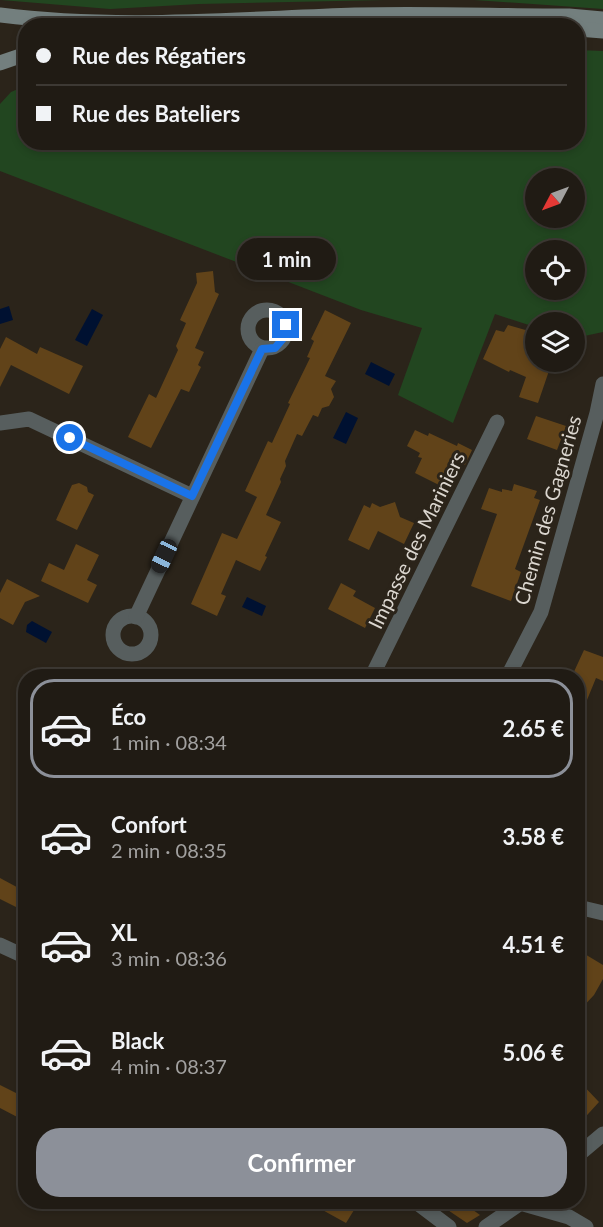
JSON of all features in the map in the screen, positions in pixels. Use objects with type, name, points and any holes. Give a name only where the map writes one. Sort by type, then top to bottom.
[{"type":"main road","points":[[0,15],[29,18]]},
{"type":"main road","points":[[285,18],[358,15],[569,16],[603,19]]},
{"type":"main road","points":[[585,30],[603,31]]},
{"type":"main road","points":[[0,63],[18,57]]},
{"type":"street","points":[[136,616],[262,349]]},
{"type":"street","name":"Chemin des Gagneries","points":[[512,669],[541,612],[603,384]]},
{"type":"street","points":[[0,423],[29,419],[192,496]]},
{"type":"street","name":"Impasse des Mariniers","points":[[375,669],[497,422]]},
{"type":"street","points":[[585,909],[603,913]]},
{"type":"street","points":[[0,945],[18,953]]},
{"type":"street","points":[[585,1149],[603,1134]]},
{"type":"street","points":[[425,1209],[448,1227]]},
{"type":"street","points":[[486,1227],[511,1209]]},
{"type":"street","points":[[543,1209],[569,1217],[586,1227]]},
{"type":"green space","points":[[1,0],[385,0],[199,4],[110,9]]},
{"type":"green space","points":[[474,0],[603,0],[603,9]]},
{"type":"green space","points":[[585,50],[603,51],[603,332],[585,336],[585,312],[525,312],[525,324],[495,314],[453,423],[398,395],[422,328],[361,310],[0,171],[0,104],[11,92],[18,89],[18,150],[585,150]]},
{"type":"water","points":[[9,306],[13,320],[0,324],[0,309]]},
{"type":"water","points":[[92,309],[103,315],[87,346],[75,340]]},
{"type":"water","points":[[371,362],[395,374],[389,386],[365,374]]},
{"type":"water","points":[[346,412],[358,418],[346,444],[333,438]]},
{"type":"water","points":[[247,597],[266,606],[262,616],[242,607]]},
{"type":"water","points":[[32,621],[52,632],[46,643],[26,632],[27,625]]},
{"type":"building","points":[[213,271],[215,292],[219,294],[195,348],[204,352],[198,365],[201,367],[189,392],[181,389],[151,448],[128,437],[149,394],[156,398],[178,350],[176,346],[186,323],[180,320],[197,283],[196,273]]},
{"type":"building","points":[[325,310],[351,323],[325,376],[336,381],[331,389],[334,397],[329,406],[322,408],[318,417],[313,415],[302,436],[297,434],[285,461],[286,466],[280,479],[281,482],[266,515],[281,522],[260,571],[236,560],[221,594],[226,596],[217,616],[191,604],[222,533],[237,539],[257,497],[245,491],[268,441],[272,443],[290,404],[288,403],[310,358],[307,357],[314,341],[311,339]]},
{"type":"building","points":[[508,325],[525,330],[525,372],[549,372],[538,403],[519,397],[526,377],[510,370],[509,372],[483,359],[496,330],[504,332]]},
{"type":"building","points":[[6,337],[37,354],[40,347],[83,366],[69,394],[11,365],[0,387],[0,349]]},
{"type":"building","points":[[536,416],[566,426],[557,450],[527,439]]},
{"type":"building","points":[[415,430],[428,436],[429,433],[457,446],[458,443],[472,450],[465,465],[456,460],[443,487],[415,473],[422,458],[418,457],[420,453],[407,446]]},
{"type":"building","points":[[79,483],[87,487],[88,492],[94,495],[77,530],[56,520],[72,485]]},
{"type":"building","points":[[514,484],[537,491],[534,498],[540,500],[515,569],[521,572],[511,601],[471,586],[497,514],[481,509],[489,488],[502,492],[502,489],[512,491]]},
{"type":"building","points":[[395,502],[400,517],[414,523],[404,544],[378,531],[369,550],[348,540],[364,505],[370,508],[372,503],[380,507]]},
{"type":"building","points":[[76,544],[99,555],[87,580],[97,585],[88,603],[41,581],[49,563],[64,570]]},
{"type":"building","points":[[7,579],[40,596],[25,602],[13,625],[0,618],[0,593]]},
{"type":"building","points":[[341,583],[356,591],[353,596],[375,608],[365,628],[328,609]]},
{"type":"building","points":[[584,650],[603,657],[603,681],[596,678],[585,705],[585,669],[575,669]]},
{"type":"building","points":[[0,878],[18,888],[18,908],[0,899]]},
{"type":"building","points":[[585,954],[603,965],[603,979],[594,995],[585,1005]]},
{"type":"building","points":[[0,1085],[18,1094],[18,1117],[0,1108]]},
{"type":"building","points":[[585,1087],[599,1102],[585,1117]]},
{"type":"building","points":[[321,1209],[355,1209],[346,1223]]},
{"type":"building","points":[[446,1209],[472,1209],[480,1215],[467,1223]]},
{"type":"route","points":[[70,438],[192,496],[262,349],[275,348],[286,335],[286,325]]}]
